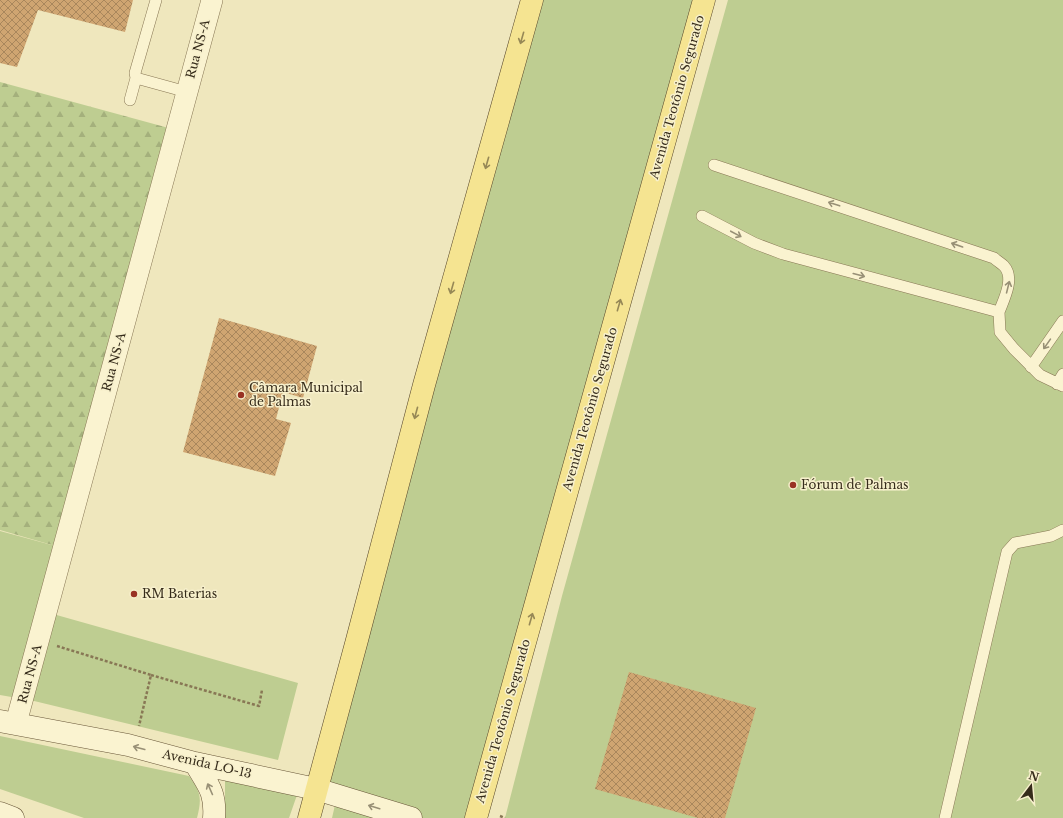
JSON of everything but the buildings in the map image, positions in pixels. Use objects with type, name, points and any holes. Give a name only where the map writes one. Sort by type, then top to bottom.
[{"type":"main road","points":[[309,818],[424,385],[532,0]]},
{"type":"main road","name":"Avenida Teotônio Segurado","points":[[476,818],[704,0]]},
{"type":"street","name":"Rua NS-A","points":[[8,722],[212,0]]},
{"type":"street","name":"Avenida LO-13","points":[[8,722],[128,745],[196,763],[316,789],[411,818]]},
{"type":"street","points":[[196,763],[211,789],[215,802],[214,818]]},
{"type":"street","points":[[0,813],[13,818]]},
{"type":"lane","points":[[130,100],[136,78],[135,73],[156,0]]},
{"type":"lane","points":[[136,78],[187,92]]},
{"type":"lane","points":[[714,165],[994,258],[1005,267],[1010,279],[999,312],[1000,332],[1014,349],[1040,375],[1061,381]]},
{"type":"lane","points":[[702,216],[754,243],[783,254],[999,312]]},
{"type":"lane","points":[[1031,367],[1063,321]]},
{"type":"lane","points":[[945,818],[1007,552],[1015,543],[1051,536],[1063,530]]},
{"type":"path","points":[[52,645],[259,706],[262,690]]},
{"type":"path","points":[[139,726],[151,675]]},
{"type":"path","points":[[500,816],[505,818]]},
{"type":"green space","points":[[533,0],[704,0],[476,818],[421,818],[321,782]]},
{"type":"green space","points":[[728,0],[1063,0],[1063,818],[505,818],[562,596]]},
{"type":"green space","points":[[0,82],[176,130],[59,547],[0,530]]},
{"type":"green space","points":[[0,531],[59,547],[23,699],[0,695]]},
{"type":"green space","points":[[53,614],[298,683],[278,760],[30,700]]},
{"type":"green space","points":[[0,736],[189,776],[196,786],[200,800],[197,818],[84,818],[0,789]]},
{"type":"green space","points":[[225,776],[297,795],[289,818],[225,818]]},
{"type":"green space","points":[[335,805],[377,818],[332,818]]},
{"type":"place","name":"Câmara Municipal de Palmas","points":[[241,395]]},
{"type":"place","name":"Fórum de Palmas","points":[[793,485]]},
{"type":"place","name":"RM Baterias","points":[[134,594]]}]
